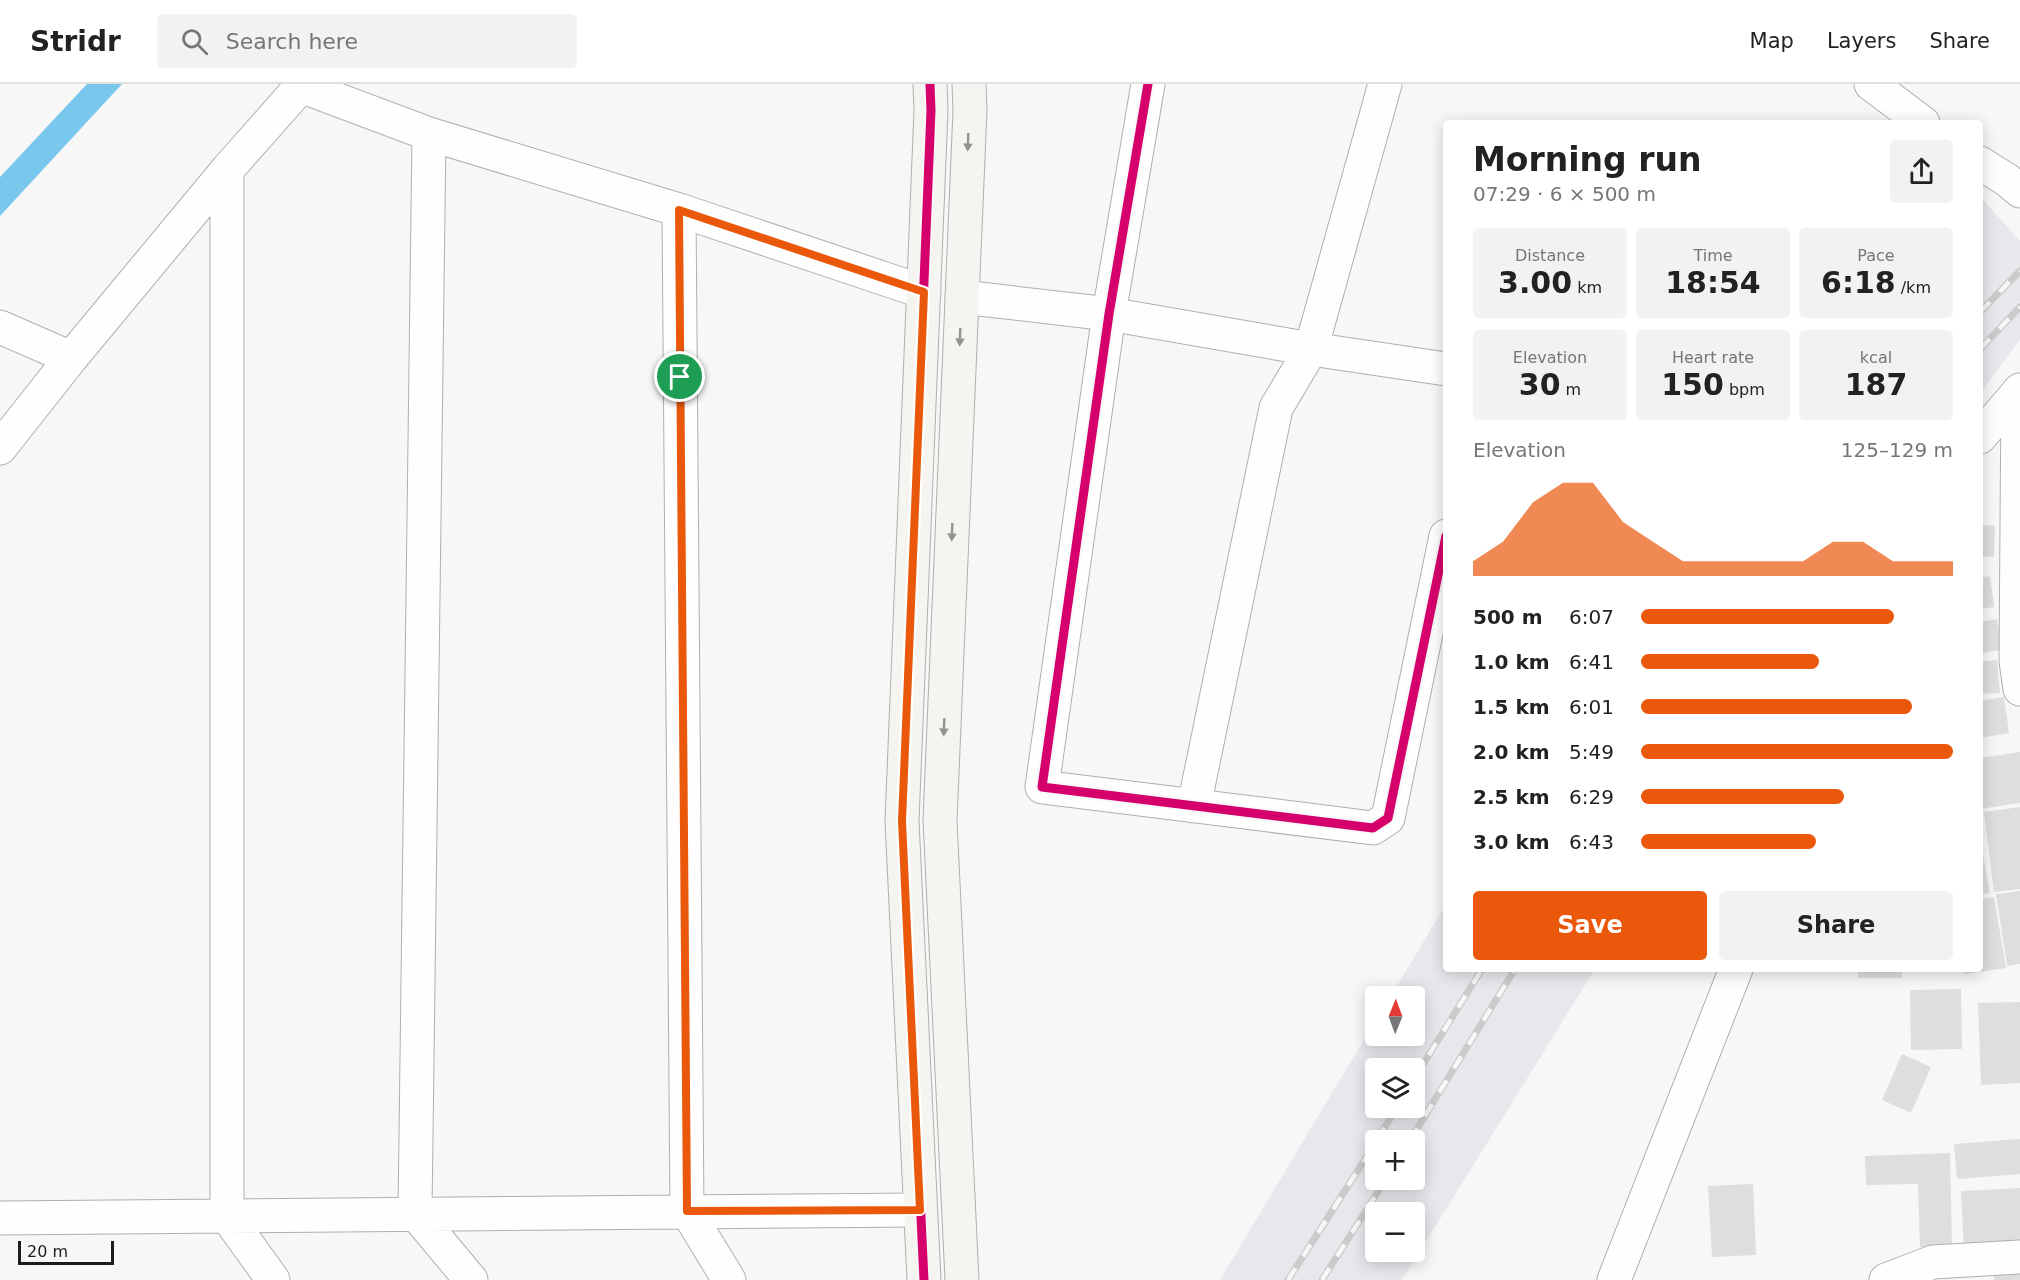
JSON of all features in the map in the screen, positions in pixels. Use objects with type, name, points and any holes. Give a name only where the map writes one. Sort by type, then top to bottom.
[{"type":"street","points":[[924,1280],[902,821],[931,110],[930,84]]},
{"type":"street","points":[[962,1280],[940,820],[970,110],[969,84]]},
{"type":"street","points":[[1148,84],[1109,314],[1042,787],[1373,828],[1388,818],[1443,551]]},
{"type":"street","points":[[1194,806],[1276,408],[1311,349],[1385,84]]},
{"type":"street","points":[[1871,84],[1919,120]]},
{"type":"street","points":[[0,448],[71,358],[227,170],[302,85],[429,135],[679,210],[924,292]]},
{"type":"street","points":[[429,135],[415,1214],[471,1280]]},
{"type":"street","points":[[1983,164],[2016,180]]},
{"type":"street","points":[[227,170],[227,1216],[273,1280]]},
{"type":"street","points":[[679,210],[687,1211],[729,1280]]},
{"type":"street","points":[[962,297],[1109,314],[1311,349],[1443,369]]},
{"type":"street","points":[[0,327],[71,358]]},
{"type":"street","points":[[1983,433],[2019,391]]},
{"type":"street","points":[[2019,391],[2016,661],[2020,689]]},
{"type":"street","points":[[1614,1280],[1735,972]]},
{"type":"street","points":[[0,1218],[920,1210]]},
{"type":"street","points":[[1886,1280],[1933,1262],[2020,1257]]},
{"type":"shaded area","points":[[1983,202],[2020,241],[2020,339],[1983,390]]},
{"type":"shaded area","points":[[1443,909],[1443,972],[1593,972],[1425,1243],[1425,1202],[1365,1202],[1365,1262],[1413,1262],[1402,1280],[1220,1280],[1365,1038],[1365,1046],[1425,1046],[1425,986],[1397,986]]},
{"type":"water","points":[[87,84],[122,84],[0,216],[0,177]]},
{"type":"building","points":[[1983,525],[1995,526],[1994,557],[1983,556]]},
{"type":"building","points":[[1990,576],[1994,607],[1983,609],[1983,577]]},
{"type":"building","points":[[1997,619],[2002,650],[1983,653],[1983,621]]},
{"type":"building","points":[[1997,660],[2000,693],[1983,694],[1983,662]]},
{"type":"building","points":[[2004,697],[2009,733],[1983,737],[1983,700]]},
{"type":"building","points":[[2020,752],[2020,803],[1983,809],[1983,758]]},
{"type":"building","points":[[2020,807],[2020,889],[1994,892],[1984,812]]},
{"type":"building","points":[[1983,854],[1990,893],[1983,894]]},
{"type":"building","points":[[2020,891],[2020,964],[2007,966],[1996,894]]},
{"type":"building","points":[[1994,897],[2006,968],[1983,971],[1983,899]]},
{"type":"building","points":[[1858,972],[1902,972],[1902,978],[1858,978]]},
{"type":"building","points":[[1961,989],[1962,1049],[1911,1050],[1910,990]]},
{"type":"building","points":[[2020,1002],[2020,1083],[1981,1085],[1978,1003]]},
{"type":"building","points":[[1902,1054],[1931,1067],[1911,1113],[1882,1100]]},
{"type":"building","points":[[2020,1139],[2020,1174],[1957,1179],[1954,1144]]},
{"type":"building","points":[[1950,1153],[1952,1246],[1920,1247],[1918,1184],[1866,1185],[1865,1156]]},
{"type":"building","points":[[1753,1184],[1756,1255],[1712,1257],[1708,1186]]},
{"type":"building","points":[[2020,1188],[2020,1251],[1964,1253],[1961,1191]]},
{"type":"building","points":[[1994,1262],[2020,1263],[2020,1280],[1994,1280]]},
{"type":"railway","points":[[1983,309],[2020,271]]},
{"type":"railway","points":[[1983,346],[2020,307]]},
{"type":"railway","points":[[1425,1061],[1480,972]]},
{"type":"railway","points":[[1416,1130],[1513,972]]},
{"type":"railway","points":[[1383,1130],[1390,1118]]},
{"type":"railway","points":[[1288,1280],[1365,1159]]},
{"type":"railway","points":[[1322,1280],[1379,1190]]},
{"type":"cycle path","points":[[924,1280],[902,821],[931,110],[930,84]]},
{"type":"cycle path","points":[[1148,84],[1109,314],[1042,787],[1373,828],[1388,818],[1443,551]]},
{"type":"route","points":[[679,210],[924,292],[902,821],[920,1210],[687,1211],[680,377],[679,210]]}]
